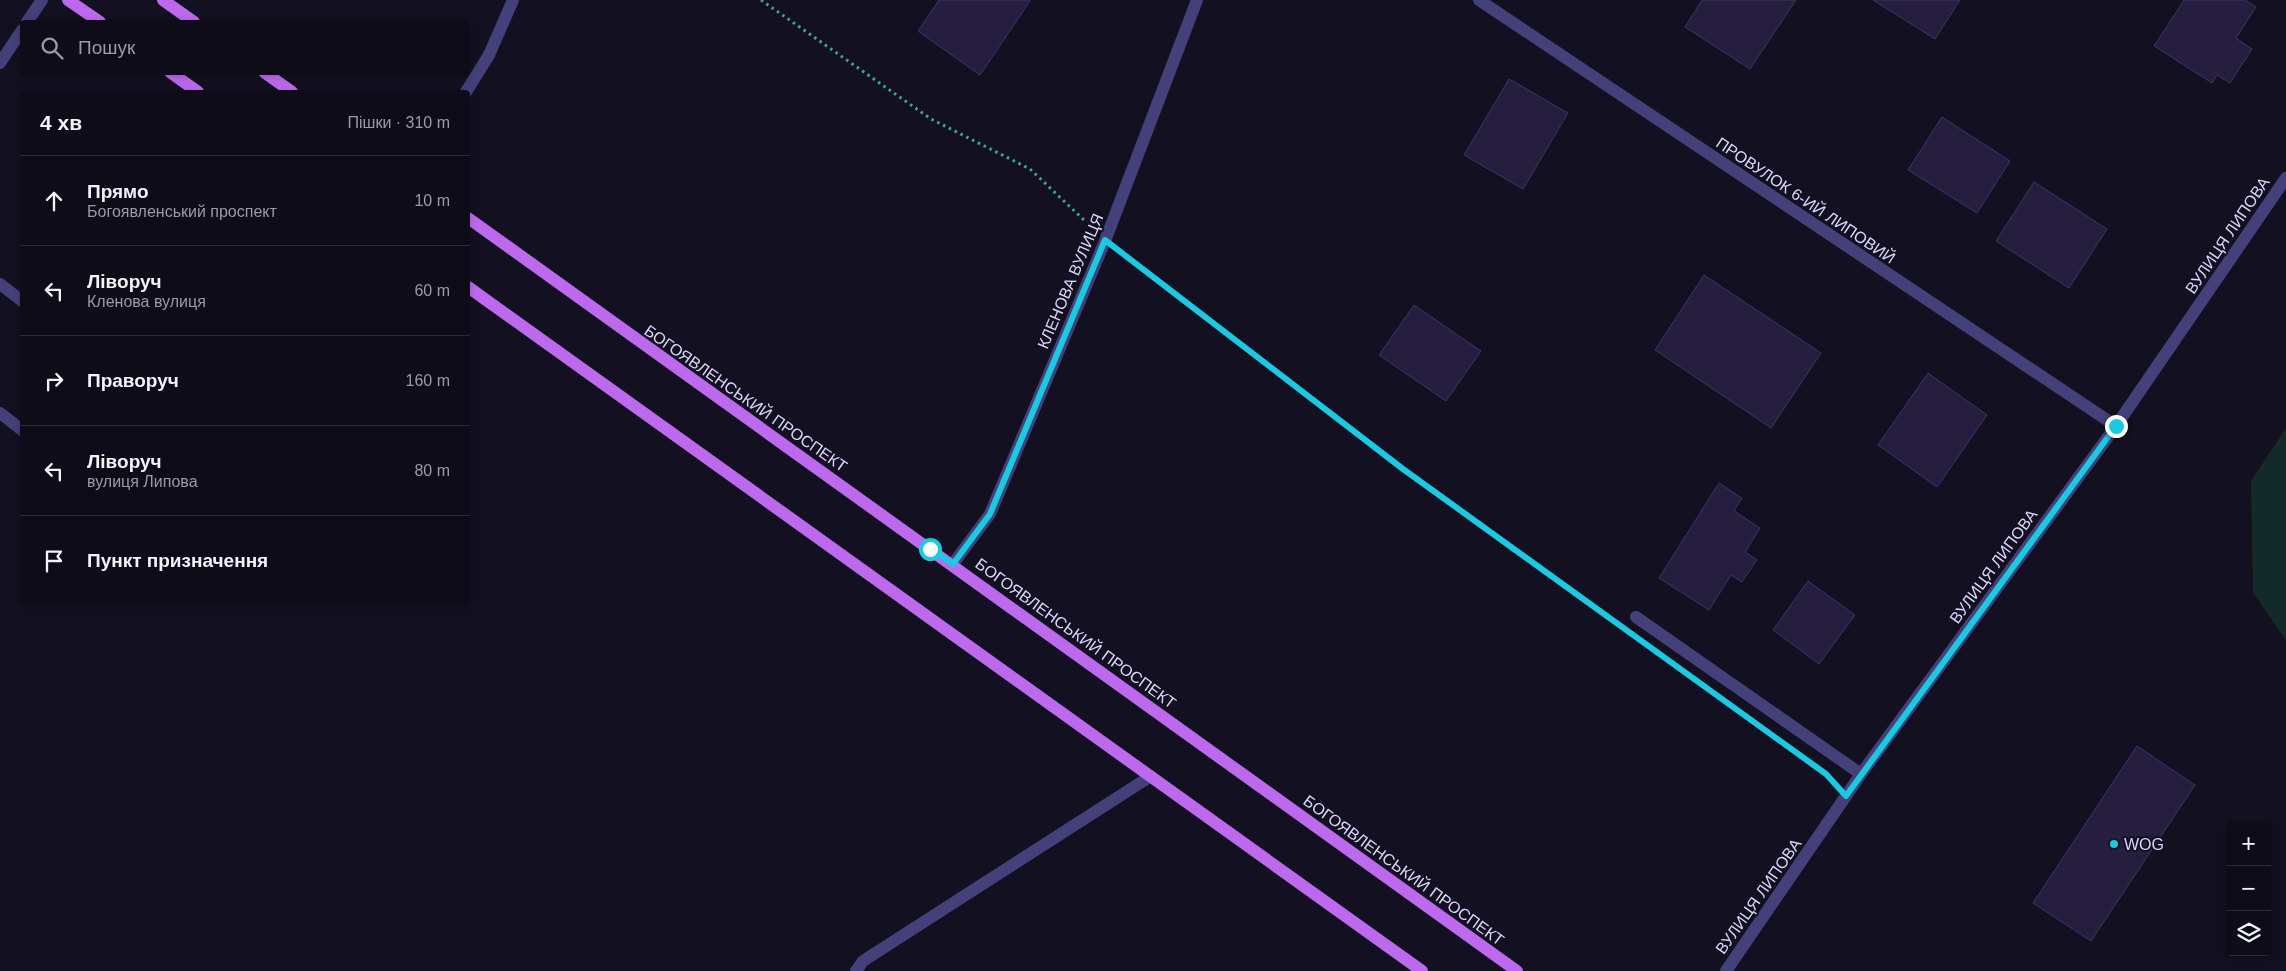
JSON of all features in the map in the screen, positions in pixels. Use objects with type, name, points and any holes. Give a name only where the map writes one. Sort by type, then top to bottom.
[{"type":"main road","points":[[68,0],[97,20]]},
{"type":"main road","points":[[163,0],[191,20]]},
{"type":"main road","points":[[174,75],[195,90]]},
{"type":"main road","points":[[268,75],[289,90]]},
{"type":"main road","name":"БОГОЯВЛЕНСЬКИЙ ПРОСПЕКТ","points":[[470,219],[953,564],[1517,971]]},
{"type":"main road","points":[[470,288],[1422,971]]},
{"type":"street","points":[[28,20],[42,0]]},
{"type":"street","points":[[467,90],[489,55],[513,0]]},
{"type":"street","name":"КЛЕНОВА ВУЛИЦЯ","points":[[953,564],[990,514],[1105,240],[1197,0]]},
{"type":"street","name":"ПРОВУЛОК 6-ИЙ ЛИПОВИЙ","points":[[1478,0],[2116,426]]},
{"type":"street","points":[[0,64],[20,33]]},
{"type":"street","name":"ВУЛИЦЯ ЛИПОВА","points":[[1726,971],[1861,774],[2116,426],[2286,178]]},
{"type":"street","points":[[0,284],[20,299]]},
{"type":"street","points":[[0,413],[20,428]]},
{"type":"street","points":[[1636,617],[1861,774]]},
{"type":"street","points":[[856,971],[862,961],[1151,776]]},
{"type":"path","points":[[761,0],[931,119],[1030,169],[1105,240],[1395,463],[1618,626]]},
{"type":"green space","points":[[2286,428],[2286,640],[2253,593],[2251,481]]},
{"type":"building","points":[[939,0],[1030,1],[980,75],[918,31]]},
{"type":"building","points":[[1702,0],[1796,0],[1750,69],[1685,27]]},
{"type":"building","points":[[1873,0],[1960,0],[1935,39]]},
{"type":"building","points":[[2184,0],[2245,0],[2256,7],[2236,38],[2252,49],[2230,83],[2217,75],[2212,83],[2154,46]]},
{"type":"building","points":[[1509,79],[1568,113],[1523,189],[1464,155]]},
{"type":"building","points":[[1942,117],[2010,161],[1977,213],[1908,170]]},
{"type":"building","points":[[2034,182],[2107,229],[2069,288],[1996,241]]},
{"type":"building","points":[[1704,275],[1821,353],[1771,428],[1655,350]]},
{"type":"building","points":[[1414,305],[1481,351],[1446,401],[1379,355]]},
{"type":"building","points":[[1928,373],[1987,415],[1937,487],[1878,445]]},
{"type":"building","points":[[1719,483],[1742,498],[1734,511],[1760,528],[1745,552],[1757,560],[1742,582],[1731,575],[1709,610],[1659,578]]},
{"type":"building","points":[[1808,581],[1855,615],[1819,664],[1773,630]]},
{"type":"building","name":"WOG","points":[[2137,746],[2195,785],[2091,941],[2033,903]]},
{"type":"place","name":"WOG","points":[[2114,844]]},
{"type":"route","points":[[930,549],[953,564],[990,514],[1105,240],[1403,469],[1826,774],[1846,796],[2116,426]]}]
